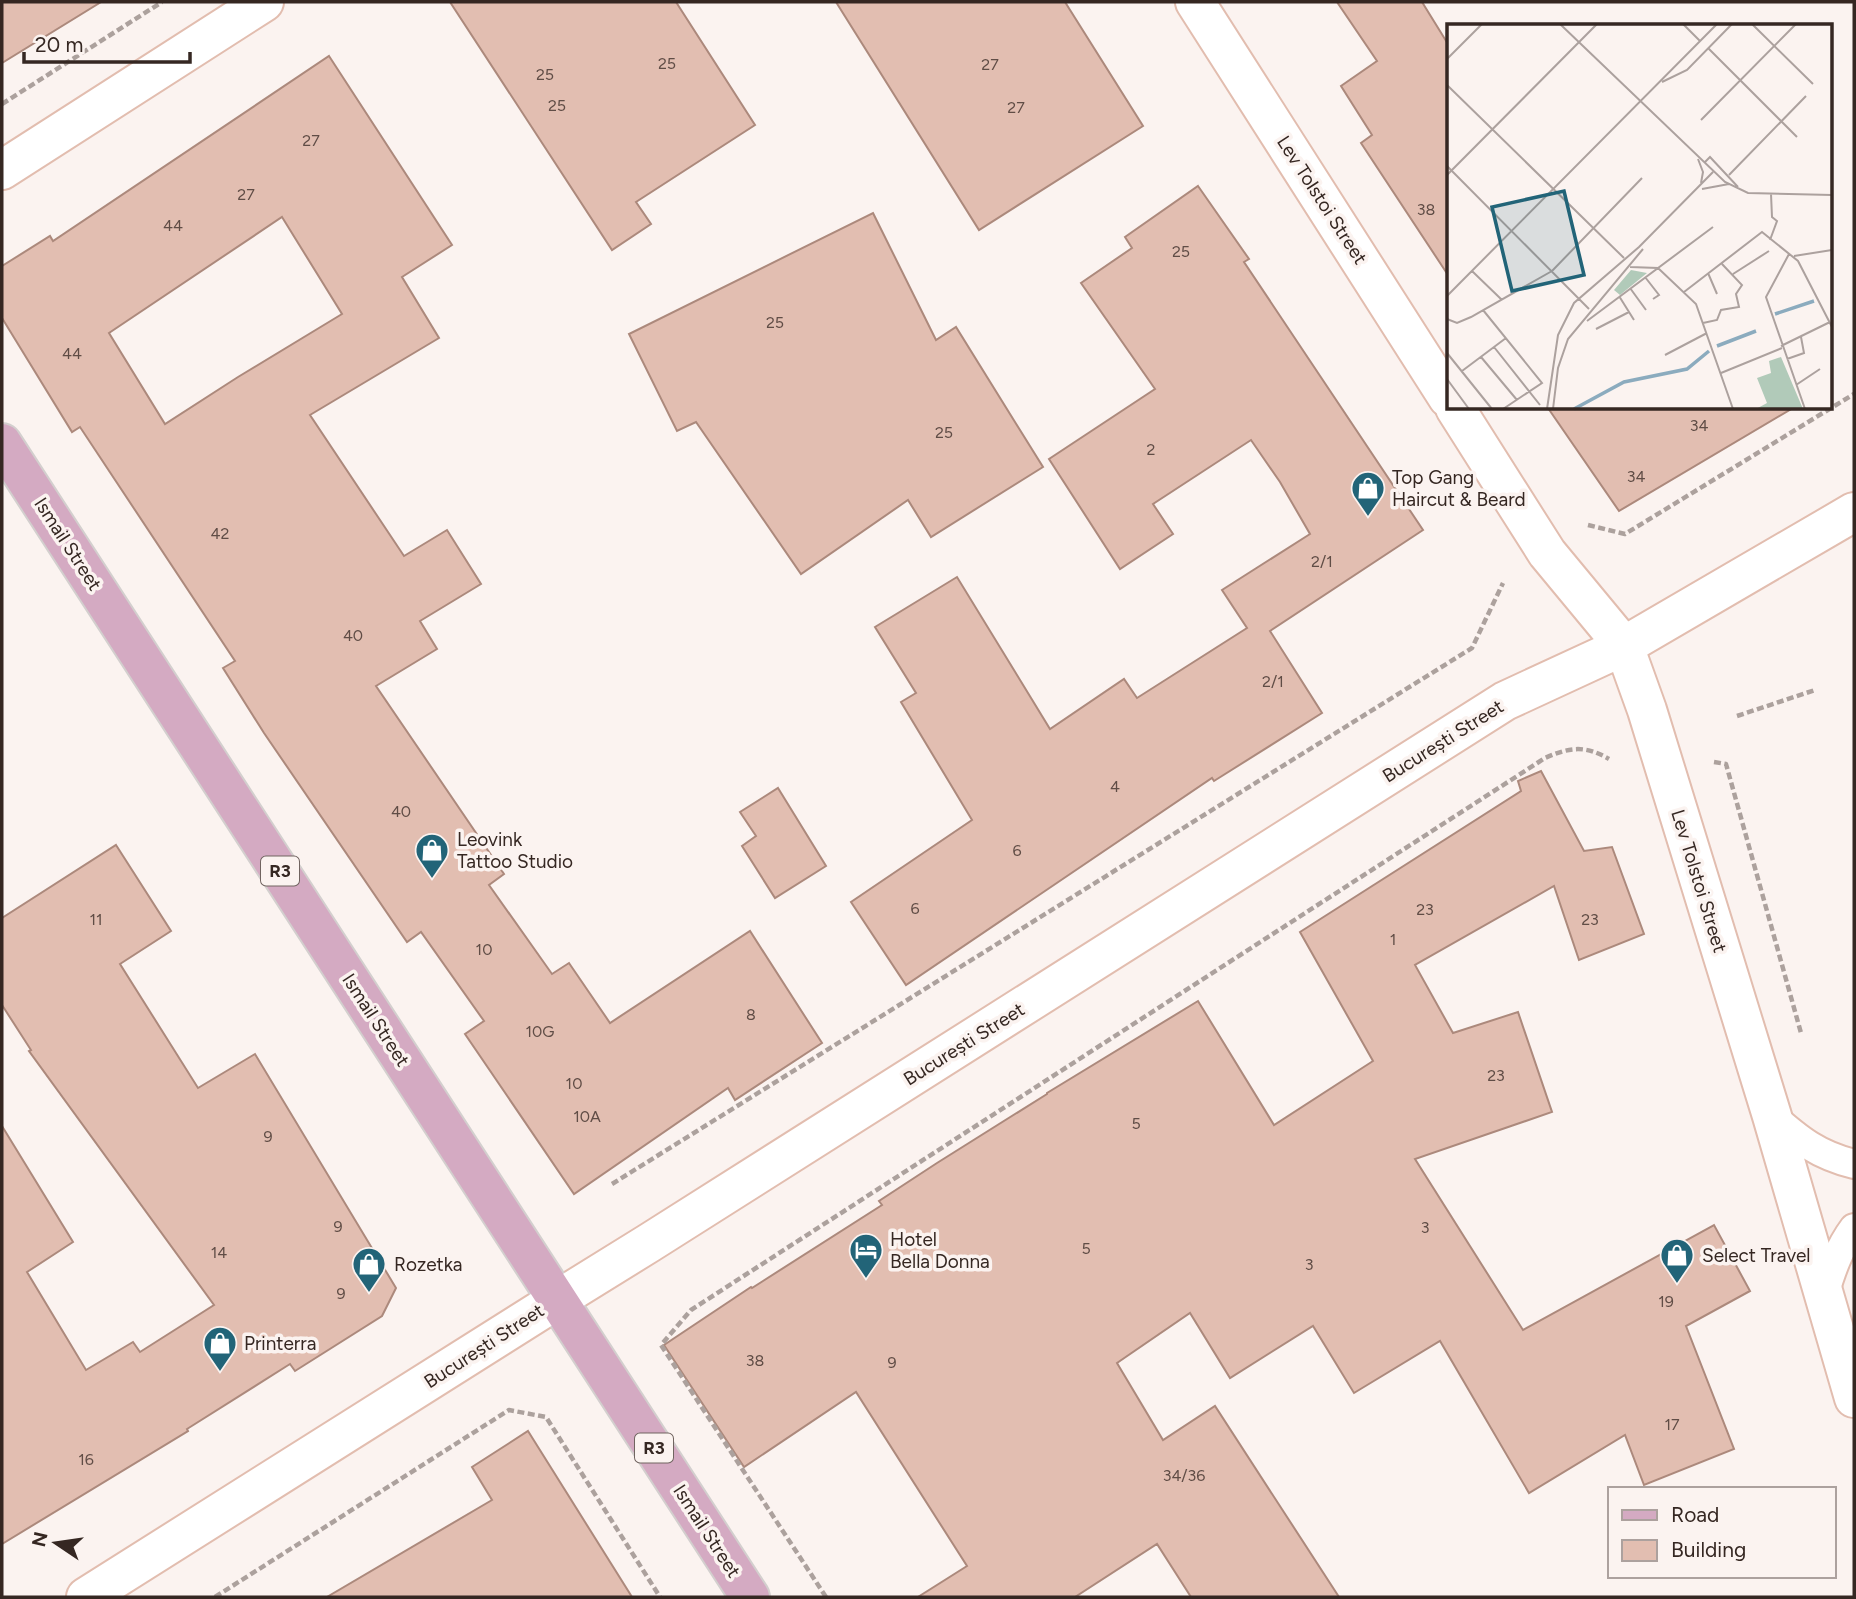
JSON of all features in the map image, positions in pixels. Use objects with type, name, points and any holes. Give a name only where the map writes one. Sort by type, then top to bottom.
[{"type":"main road","points":[[2,170],[264,2]]},
{"type":"main road","name":"Lev Tolstoi Street","points":[[1195,2],[1447,396]]},
{"type":"main road","name":"Lev Tolstoi Street","points":[[1456,410],[1547,552],[1624,646],[1647,710],[1772,1116],[1854,1398]]},
{"type":"main road","name":"Ismail Street","points":[[2,443],[750,1597]]},
{"type":"main road","name":"București Street","points":[[86,1597],[649,1244],[1505,701],[1624,646],[1854,512]]},
{"type":"lane","points":[[1772,1116],[1802,1142],[1837,1160],[1854,1164]]},
{"type":"lane","points":[[1824,1295],[1833,1265],[1854,1228]]},
{"type":"path","points":[[2,104],[162,2]]},
{"type":"path","points":[[1832,407],[1854,394]]},
{"type":"path","points":[[1587,525],[1625,534],[1828,410]]},
{"type":"path","points":[[612,1184],[1472,648],[1503,583]]},
{"type":"path","points":[[1737,716],[1815,690]]},
{"type":"path","points":[[826,1597],[661,1345],[691,1310],[1545,758],[1564,749],[1581,748],[1608,757],[1614,763]]},
{"type":"path","points":[[215,1597],[509,1410],[546,1418],[660,1597]]},
{"type":"building","points":[[2,2],[101,2],[2,63]]},
{"type":"building","points":[[450,2],[676,2],[755,125],[636,202],[651,224],[612,250]]},
{"type":"building","points":[[836,2],[1065,2],[1143,126],[979,230]]},
{"type":"building","points":[[1337,2],[1422,2],[1447,42],[1447,273],[1361,143],[1372,135],[1341,86],[1377,61]]},
{"type":"building","points":[[329,56],[452,245],[402,277],[439,338],[310,415],[404,556],[447,530],[481,584],[420,621],[437,649],[376,686],[504,874],[489,885],[552,974],[569,963],[610,1023],[750,931],[822,1043],[735,1100],[728,1088],[574,1194],[465,1034],[484,1021],[421,932],[407,942],[264,733],[223,668],[235,661],[80,427],[72,432],[2,318],[2,266],[50,236],[53,241]],"holes":[[[282,217],[342,314],[165,424],[109,333]]]},
{"type":"building","points":[[1198,186],[1249,259],[1244,262],[1423,530],[1270,631],[1322,713],[1214,781],[1212,778],[906,985],[851,902],[972,820],[901,702],[916,693],[875,627],[957,577],[1050,729],[1124,679],[1137,698],[1247,628],[1222,590],[1310,534],[1280,482],[1251,440],[1153,504],[1173,534],[1120,569],[1049,459],[1155,389],[1081,283],[1132,248],[1125,237]]},
{"type":"building","points":[[873,213],[936,340],[956,327],[1043,467],[931,537],[908,500],[801,574],[696,422],[677,431],[629,334]]},
{"type":"building","points":[[1549,410],[1790,410],[1619,511]]},
{"type":"building","points":[[1541,771],[1584,851],[1612,847],[1644,934],[1579,960],[1554,886],[1415,965],[1453,1033],[1518,1012],[1552,1112],[1415,1159],[1523,1330],[1714,1225],[1750,1291],[1686,1326],[1734,1449],[1644,1485],[1625,1435],[1529,1493],[1440,1341],[1354,1393],[1313,1326],[1230,1378],[1190,1313],[1117,1363],[1163,1440],[1215,1406],[1339,1597],[1191,1597],[1157,1544],[1075,1597],[918,1597],[967,1566],[856,1392],[744,1467],[664,1345],[882,1205],[879,1201],[937,1163],[1198,1001],[1274,1125],[1373,1061],[1300,932],[1521,791],[1518,781]]},
{"type":"building","points":[[778,788],[826,866],[775,898],[742,846],[756,836],[740,812]]},
{"type":"building","points":[[116,845],[171,931],[120,964],[198,1088],[255,1054],[396,1288],[382,1316],[295,1371],[290,1364],[187,1429],[188,1431],[2,1544],[2,1126],[73,1242],[27,1272],[86,1370],[133,1342],[140,1352],[214,1305],[29,1051],[31,1050],[2,1005],[2,918]]},
{"type":"building","points":[[528,1431],[632,1597],[327,1597],[492,1500],[472,1467]]},
{"type":"place","name":"Top Gang Haircut & Beard","points":[[1368,518]]},
{"type":"place","name":"Leovink Tattoo Studio","points":[[432,880]]},
{"type":"place","name":"Hotel Bella Donna","points":[[866,1280]]},
{"type":"place","name":"Select Travel","points":[[1677,1285]]},
{"type":"place","name":"Rozetka","points":[[369,1294]]},
{"type":"place","name":"Printerra","points":[[220,1373]]}]
